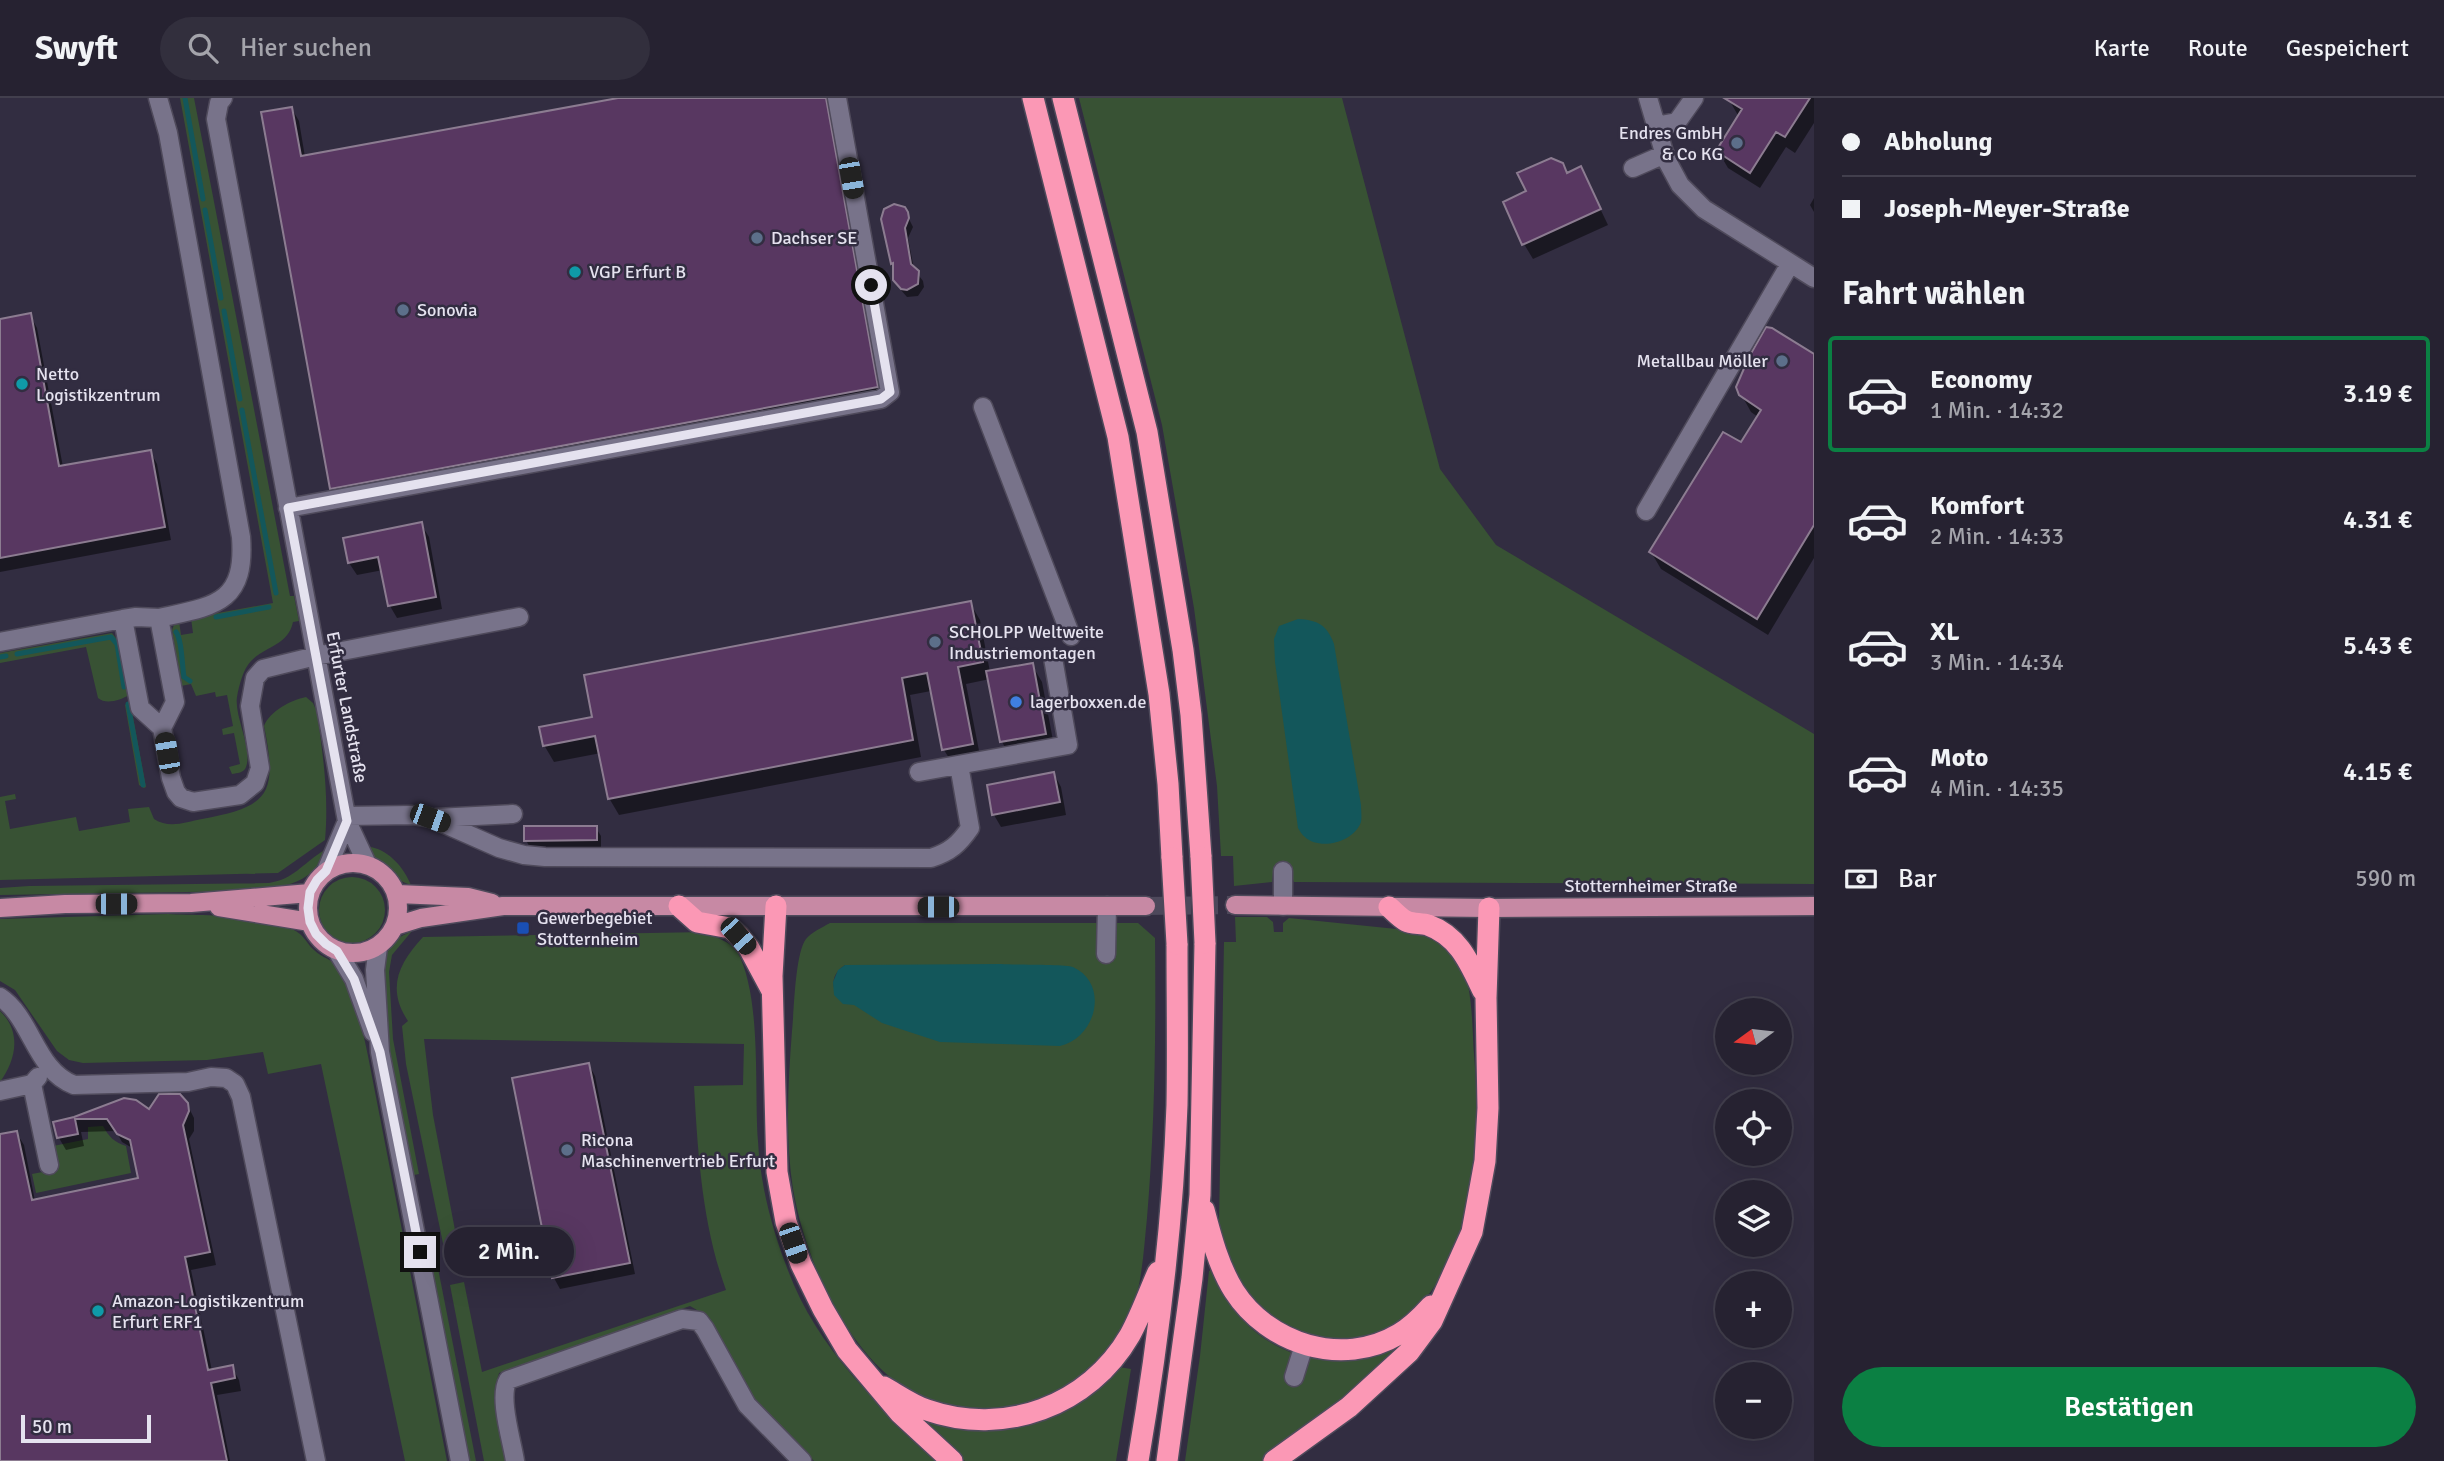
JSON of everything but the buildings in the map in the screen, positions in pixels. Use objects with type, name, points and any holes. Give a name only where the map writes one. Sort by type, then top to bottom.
[{"type":"highway","points":[[1033,98],[1118,437],[1159,694],[1168,784],[1177,944],[1177,1106],[1156,1346],[1138,1461]]},
{"type":"highway","points":[[1063,98],[1147,432],[1191,715],[1205,943],[1200,1195],[1192,1278],[1167,1461]]},
{"type":"highway","points":[[679,906],[696,922],[730,928],[749,948],[773,994]]},
{"type":"highway","points":[[776,906],[773,994],[778,1172],[786,1222],[801,1264],[822,1308],[847,1350],[900,1413],[952,1461]]},
{"type":"highway","points":[[1389,907],[1406,921],[1425,924],[1442,931],[1453,940],[1469,960],[1486,998]]},
{"type":"highway","points":[[1274,1461],[1349,1407],[1409,1352],[1432,1321],[1472,1232],[1485,1161],[1488,1108],[1486,998],[1489,908]]},
{"type":"highway","points":[[1200,1195],[1212,1242],[1233,1290],[1250,1311],[1271,1330],[1304,1345],[1346,1350],[1375,1345],[1399,1334],[1446,1293]]},
{"type":"highway","points":[[875,1382],[925,1409],[974,1420],[1022,1416],[1046,1408],[1070,1397],[1093,1380],[1111,1360],[1130,1334],[1166,1254]]},
{"type":"main road","points":[[346,863],[367,864],[390,881],[397,894],[398,915],[395,926],[378,947],[359,953],[337,951],[316,934],[310,922],[310,892],[326,871],[346,863]]},
{"type":"main road","points":[[0,908],[65,904],[191,903],[310,892]]},
{"type":"main road","points":[[397,894],[468,898],[503,906]]},
{"type":"main road","points":[[191,903],[310,922]]},
{"type":"main road","name":"Stotternheimer Straße","points":[[1235,905],[1489,908],[1814,906]]},
{"type":"main road","points":[[395,926],[421,918],[503,906],[1146,906]]},
{"type":"street","points":[[0,642],[123,619],[159,618],[211,607],[225,597],[240,574],[243,557],[241,537],[168,132],[158,98]]},
{"type":"street","name":"Erfurter Landstraße","points":[[223,98],[219,103],[216,119],[305,601],[346,818],[367,864]]},
{"type":"street","points":[[288,508],[881,399],[890,392],[837,98]]},
{"type":"street","points":[[1648,98],[1665,154],[1680,185],[1704,209],[1814,278]]},
{"type":"street","points":[[1655,126],[1677,122],[1694,98]]},
{"type":"street","points":[[1633,168],[1665,154]]},
{"type":"street","points":[[1646,512],[1790,264]]},
{"type":"street","points":[[983,407],[1071,636]]},
{"type":"street","points":[[123,619],[140,708],[162,728],[173,786],[181,798],[205,802],[240,794],[255,783],[260,768],[250,706],[255,678],[263,669],[316,656],[519,617]]},
{"type":"street","points":[[159,618],[175,702],[162,728]]},
{"type":"street","points":[[919,772],[1068,745],[1053,658]]},
{"type":"street","points":[[430,818],[499,848],[545,857],[931,858],[948,852],[960,843],[970,828],[959,765]]},
{"type":"street","points":[[326,871],[346,818],[513,814]]},
{"type":"street","points":[[1283,871],[1283,906]]},
{"type":"street","points":[[1106,954],[1107,906]]},
{"type":"street","points":[[378,947],[375,970],[380,1052],[460,1461]]},
{"type":"street","points":[[337,951],[354,979],[380,1052]]},
{"type":"street","points":[[0,997],[11,1006],[51,1069],[64,1081],[74,1085],[188,1082],[211,1077],[226,1078],[235,1084],[241,1097],[316,1461]]},
{"type":"street","points":[[0,1090],[32,1084],[51,1069]]},
{"type":"street","points":[[32,1084],[49,1165]]},
{"type":"street","points":[[515,1461],[504,1398],[504,1387],[508,1380],[682,1319],[699,1321],[747,1405],[802,1461]]},
{"type":"street","points":[[1294,1377],[1304,1345]]},
{"type":"shaded area","points":[[180,98],[194,98],[290,596],[294,596],[299,621],[293,622],[281,641],[251,661],[244,673],[237,705],[248,760],[244,770],[232,774],[229,767],[240,764],[234,733],[223,735],[222,729],[233,726],[227,695],[216,697],[215,692],[196,696],[191,684],[181,686],[172,630],[175,622],[179,621],[181,635],[193,633],[191,618],[273,603]]},
{"type":"shaded area","points":[[1079,98],[1342,98],[1440,469],[1496,545],[1814,734],[1814,884],[1294,882],[1290,873],[1273,873],[1272,882],[1234,886],[1233,856],[1221,856],[1217,786],[1194,608],[1162,425]]},
{"type":"shaded area","points":[[1298,619],[1321,625],[1334,644],[1361,805],[1361,822],[1357,829],[1344,839],[1327,844],[1311,841],[1298,828],[1275,662],[1274,639],[1279,626]]},
{"type":"shaded area","points":[[112,633],[119,642],[129,695],[118,700],[105,701],[98,698],[86,647],[0,663],[0,653]]},
{"type":"shaded area","points":[[306,697],[317,712],[326,792],[325,840],[278,873],[0,880],[0,797],[15,794],[16,799],[5,801],[10,829],[76,817],[79,831],[130,822],[128,809],[149,807],[154,819],[166,824],[184,823],[242,809],[255,802],[268,782],[270,768],[264,726],[282,707]]},
{"type":"shaded area","points":[[130,701],[146,787],[144,788],[139,785],[125,705]]},
{"type":"shaded area","points":[[371,847],[396,861],[411,885],[398,880],[380,866]]},
{"type":"shaded area","points":[[323,851],[313,871],[305,877],[284,886],[261,890],[0,895],[0,888],[29,886],[269,883],[292,875]]},
{"type":"shaded area","points":[[352,877],[365,880],[375,887],[382,897],[385,910],[382,923],[375,933],[365,940],[352,943],[339,940],[329,933],[322,923],[319,910],[322,897],[329,887],[339,880]]},
{"type":"shaded area","points":[[168,914],[237,917],[288,927],[300,934],[317,953],[334,963],[345,979],[358,1011],[366,1045],[447,1461],[405,1461],[321,1064],[268,1074],[263,1052],[207,1060],[83,1063],[69,1060],[57,1051],[15,990],[0,981],[0,919]]},
{"type":"shaded area","points":[[1235,917],[1267,917],[1273,922],[1274,932],[1283,932],[1283,923],[1289,918],[1416,931],[1445,946],[1464,969],[1471,1006],[1476,1123],[1469,1198],[1460,1234],[1446,1267],[1427,1296],[1397,1324],[1368,1338],[1342,1341],[1289,1331],[1246,1297],[1228,1262],[1219,1223],[1224,942],[1236,942]]},
{"type":"shaded area","points":[[830,923],[1138,923],[1155,938],[1152,1148],[1138,1291],[1129,1319],[1111,1348],[1085,1375],[1053,1395],[1018,1407],[990,1411],[952,1408],[925,1400],[899,1384],[875,1363],[836,1310],[821,1280],[799,1218],[793,1189],[789,1150],[789,1070],[794,997],[802,946],[814,932]],"holes":[[[845,965],[859,965],[843,1003],[834,988],[836,973]]]},
{"type":"shaded area","points":[[412,931],[392,955],[389,972],[393,1039],[419,1174],[414,1175],[389,1046],[382,972],[384,955],[389,946]]},
{"type":"shaded area","points":[[706,932],[735,948],[745,970],[754,1017],[761,1172],[776,1235],[798,1295],[830,1348],[850,1372],[937,1461],[814,1461],[755,1400],[709,1317],[690,1306],[499,1373],[495,1388],[508,1461],[484,1461],[450,1285],[464,1282],[482,1372],[726,1290],[706,1215],[694,1086],[743,1085],[744,1044],[424,1039],[433,1115],[459,1251],[445,1253],[406,1064],[402,1026],[408,1021],[401,1009],[397,987],[402,966],[423,937]]},
{"type":"shaded area","points":[[845,965],[1068,966],[1085,975],[1092,985],[1095,997],[1090,1022],[1082,1033],[1060,1046],[940,1042],[882,1023],[854,1005],[843,1004],[834,995],[833,982],[838,970]]},
{"type":"shaded area","points":[[0,1011],[12,1028],[14,1046],[10,1065],[0,1082]]},
{"type":"shaded area","points":[[103,1126],[112,1139],[126,1146],[131,1173],[36,1193],[32,1174],[58,1169],[53,1146],[88,1139],[88,1127]]},
{"type":"shaded area","points":[[434,1248],[476,1461],[470,1461],[428,1250]]},
{"type":"shaded area","points":[[1213,1269],[1234,1309],[1243,1320],[1264,1338],[1292,1353],[1294,1361],[1314,1357],[1330,1359],[1404,1340],[1393,1361],[1266,1461],[1185,1461],[1209,1271]]},
{"type":"shaded area","points":[[1119,1367],[1131,1369],[1116,1461],[965,1461],[921,1419],[978,1429],[1029,1425],[1075,1405]]},
{"type":"waterway","points":[[185,98],[203,199]]},
{"type":"waterway","points":[[205,210],[221,298]]},
{"type":"waterway","points":[[224,311],[240,399]]},
{"type":"waterway","points":[[242,410],[276,593]]},
{"type":"waterway","points":[[216,617],[269,607]]},
{"type":"waterway","points":[[176,632],[181,647],[184,677],[190,681]]},
{"type":"waterway","points":[[17,654],[111,637],[117,644],[124,687]]},
{"type":"waterway","points":[[0,657],[6,656]]},
{"type":"waterway","points":[[128,704],[143,785]]},
{"type":"tunnel","points":[[1146,906],[1235,905]]},
{"type":"place","name":"Endres GmbH & Co KG","points":[[1737,143]]},
{"type":"place","name":"Dachser SE","points":[[757,238]]},
{"type":"place","name":"VGP Erfurt B","points":[[575,272]]},
{"type":"place","name":"Sonovia","points":[[403,310]]},
{"type":"place","name":"Metallbau Möller","points":[[1782,361]]},
{"type":"place","name":"Netto Logistikzentrum","points":[[22,384]]},
{"type":"place","name":"SCHOLPP Weltweite Industriemontagen","points":[[935,642]]},
{"type":"place","name":"lagerboxxen.de","points":[[1016,702]]},
{"type":"place","name":"Gewerbegebiet Stotternheim","points":[[523,928]]},
{"type":"place","name":"Ricona Maschinenvertrieb Erfurt","points":[[567,1150]]},
{"type":"place","name":"Amazon-Logistikzentrum Erfurt ERF1","points":[[98,1311]]},
{"type":"route","points":[[420,1252],[380,1052],[354,979],[337,951],[316,934],[310,922],[310,892],[326,871],[347,821],[288,508],[881,399],[890,392],[871,285]]}]
